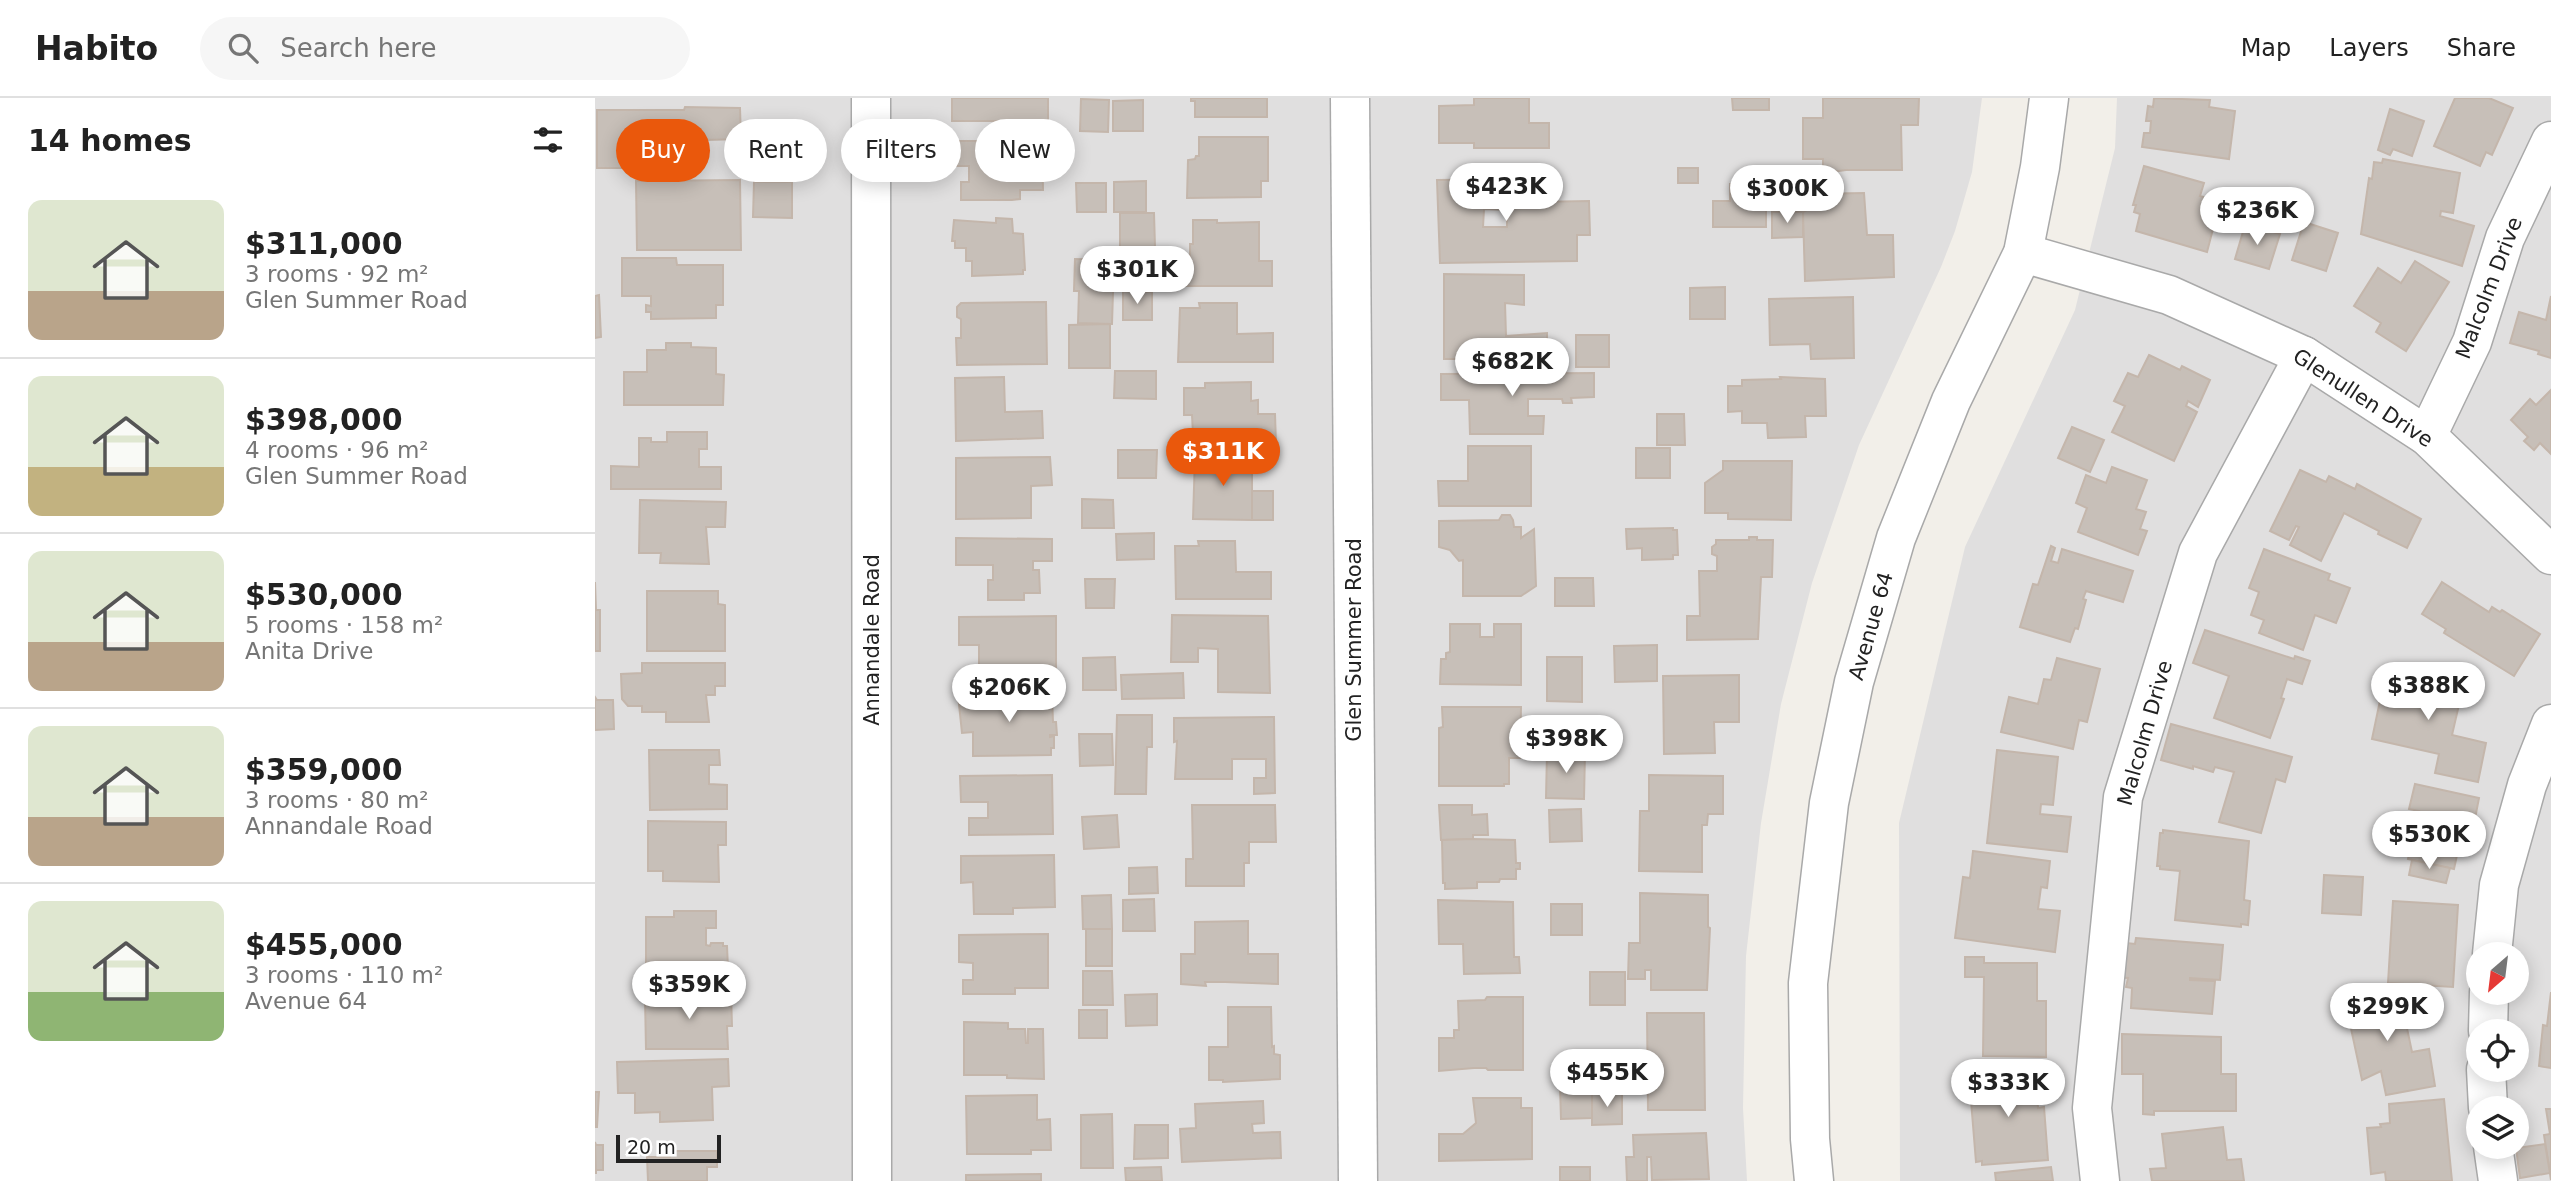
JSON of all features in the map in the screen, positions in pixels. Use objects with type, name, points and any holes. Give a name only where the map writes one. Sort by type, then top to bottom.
[{"type":"street","name":"Annandale Road","points":[[871,98],[873,1181]]},
{"type":"street","name":"Glen Summer Road","points":[[1350,98],[1358,1181]]},
{"type":"street","name":"Avenue 64","points":[[1814,1181],[1810,1139],[1808,983],[1829,803],[1854,682],[1896,538],[1951,401],[2023,253],[2040,167],[2049,98]]},
{"type":"street","name":"Malcolm Drive","points":[[2427,436],[2472,342],[2505,237],[2551,141]]},
{"type":"street","name":"Glenullen Drive","points":[[2023,253],[2169,295],[2304,356],[2427,436],[2551,555]]},
{"type":"street","name":"Malcolm Drive","points":[[2100,1181],[2092,1108],[2123,797],[2198,553],[2304,356]]},
{"type":"street","points":[[2493,942],[2499,886],[2527,785],[2551,724]]},
{"type":"street","points":[[2495,1159],[2498,1181]]},
{"type":"shaded area","points":[[595,98],[1982,98],[1972,172],[1955,231],[1859,445],[1812,583],[1781,704],[1761,823],[1746,956],[1743,1108],[1747,1181],[595,1181]]},
{"type":"shaded area","points":[[2117,98],[2551,98],[2551,1181],[1900,1181],[1899,823],[1965,547],[2075,310],[2115,148]]},
{"type":"building","points":[[952,98],[1048,98],[1048,119],[952,119]]},
{"type":"building","points":[[1191,98],[1267,98],[1267,117],[1195,117],[1195,101],[1191,101]]},
{"type":"building","points":[[1474,98],[1529,98],[1529,123],[1549,123],[1549,148],[1474,148],[1474,143],[1439,143],[1439,106],[1474,105]]},
{"type":"building","points":[[1732,98],[1769,98],[1769,110],[1733,110]]},
{"type":"building","points":[[1823,98],[1919,98],[1918,125],[1901,125],[1902,170],[1846,170],[1823,173],[1823,159],[1803,159],[1803,118],[1823,118]]},
{"type":"building","points":[[2154,98],[2210,100],[2209,107],[2235,111],[2229,159],[2142,147],[2144,133],[2150,133],[2151,121],[2146,121],[2148,106],[2153,107]]},
{"type":"building","points":[[2455,98],[2489,98],[2513,108],[2492,155],[2486,152],[2480,166],[2434,146]]},
{"type":"building","points":[[1081,99],[1109,100],[1108,132],[1080,131]]},
{"type":"building","points":[[1143,100],[1143,131],[1113,131],[1113,101]]},
{"type":"building","points":[[685,107],[740,108],[740,119],[724,119],[724,139],[710,140],[710,119],[616,119],[616,168],[597,168],[597,110],[684,110]]},
{"type":"building","points":[[2390,109],[2424,121],[2412,156],[2393,149],[2390,155],[2378,150]]},
{"type":"building","points":[[1199,137],[1268,137],[1268,181],[1261,181],[1261,197],[1187,198],[1188,160],[1199,156]]},
{"type":"building","points":[[961,141],[975,141],[975,182],[1043,182],[1043,190],[1020,190],[1020,199],[1012,200],[961,200],[961,182],[969,182],[969,166],[961,166]]},
{"type":"building","points":[[2383,159],[2460,173],[2453,213],[2441,211],[2440,216],[2474,226],[2462,266],[2361,234],[2369,178],[2372,179],[2374,162],[2382,163]]},
{"type":"building","points":[[2144,166],[2204,183],[2200,196],[2220,202],[2207,252],[2136,231],[2140,214],[2134,212],[2136,205],[2133,205]]},
{"type":"building","points":[[1678,168],[1698,168],[1698,183],[1678,183]]},
{"type":"building","points":[[1535,179],[1535,202],[1589,201],[1590,235],[1577,235],[1577,261],[1440,263],[1437,180]],"holes":[[[1484,209],[1507,210],[1507,227],[1483,227]]]},
{"type":"building","points":[[1146,181],[1146,212],[1114,212],[1114,182]]},
{"type":"building","points":[[636,182],[740,182],[741,250],[637,250]]},
{"type":"building","points":[[754,182],[792,182],[792,218],[753,217]]},
{"type":"building","points":[[1076,183],[1106,183],[1106,212],[1077,212]]},
{"type":"building","points":[[1730,184],[1766,184],[1766,227],[1713,227],[1713,201],[1730,201]]},
{"type":"building","points":[[1864,193],[1867,235],[1893,235],[1894,277],[1805,281],[1803,212],[1807,210],[1807,194]]},
{"type":"building","points":[[1772,212],[1803,212],[1803,237],[1772,238]]},
{"type":"building","points":[[1120,213],[1154,213],[1155,247],[1120,248]]},
{"type":"building","points":[[996,218],[1012,219],[1013,233],[1023,234],[1025,270],[1023,274],[972,276],[972,261],[966,261],[966,248],[955,248],[955,241],[952,241],[954,220],[996,223]]},
{"type":"building","points":[[1193,220],[1217,220],[1217,223],[1259,222],[1259,261],[1272,261],[1272,286],[1172,286],[1172,261],[1190,260]]},
{"type":"building","points":[[2304,222],[2338,233],[2326,271],[2292,260]]},
{"type":"building","points":[[2245,225],[2280,234],[2269,269],[2235,259]]},
{"type":"building","points":[[622,258],[676,258],[677,265],[723,265],[723,305],[716,305],[716,318],[651,319],[651,312],[646,312],[646,305],[651,306],[651,296],[622,296]]},
{"type":"building","points":[[1075,259],[1114,260],[1112,324],[1078,323],[1079,291],[1074,291]]},
{"type":"building","points":[[2415,261],[2449,282],[2406,351],[2376,332],[2381,323],[2354,306],[2378,268],[2401,283]]},
{"type":"building","points":[[1444,274],[1524,275],[1524,305],[1505,303],[1506,336],[1547,333],[1547,357],[1444,359]]},
{"type":"building","points":[[1725,287],[1725,319],[1690,319],[1690,288]]},
{"type":"building","points":[[1123,291],[1152,292],[1152,320],[1123,320]]},
{"type":"building","points":[[599,295],[601,337],[595,338],[595,296]]},
{"type":"building","points":[[2551,296],[2551,358],[2538,354],[2539,351],[2510,343],[2519,312],[2546,320]]},
{"type":"building","points":[[1853,297],[1854,358],[1811,359],[1810,344],[1770,345],[1769,299]]},
{"type":"building","points":[[1046,302],[1047,364],[957,365],[956,338],[961,338],[961,319],[957,317],[957,307],[961,303]]},
{"type":"building","points":[[1199,303],[1237,303],[1237,334],[1273,333],[1273,362],[1178,362],[1180,308],[1200,308]]},
{"type":"building","points":[[1110,324],[1110,368],[1069,368],[1069,325]]},
{"type":"building","points":[[1576,335],[1609,335],[1609,367],[1576,367]]},
{"type":"building","points":[[666,343],[691,343],[691,347],[716,348],[716,374],[724,375],[723,405],[624,405],[624,372],[647,372],[647,350],[666,350]]},
{"type":"building","points":[[2149,355],[2180,370],[2182,366],[2210,380],[2198,407],[2188,401],[2186,406],[2197,412],[2174,461],[2112,432],[2125,406],[2114,401],[2128,373],[2138,377]]},
{"type":"building","points":[[1115,371],[1156,371],[1156,399],[1114,398]]},
{"type":"building","points":[[1594,373],[1594,397],[1571,398],[1572,403],[1563,403],[1562,399],[1528,399],[1528,416],[1544,416],[1543,434],[1470,434],[1469,400],[1441,400],[1441,374]]},
{"type":"building","points":[[1004,377],[1005,412],[1042,411],[1043,438],[956,441],[955,378]]},
{"type":"building","points":[[1780,377],[1825,379],[1826,416],[1805,416],[1806,437],[1768,438],[1767,423],[1742,423],[1742,411],[1728,412],[1728,386],[1742,386],[1742,380],[1781,379]]},
{"type":"building","points":[[1251,382],[1251,401],[1258,400],[1258,414],[1275,414],[1276,444],[1235,445],[1235,434],[1193,434],[1192,415],[1184,415],[1184,388],[1205,388],[1205,383]]},
{"type":"building","points":[[2551,390],[2551,454],[2540,443],[2534,450],[2524,441],[2528,437],[2511,420],[2530,399],[2536,405]]},
{"type":"building","points":[[1657,414],[1684,414],[1685,445],[1657,445]]},
{"type":"building","points":[[2072,427],[2104,440],[2090,472],[2058,458]]},
{"type":"building","points":[[667,432],[707,432],[707,449],[699,449],[699,467],[721,467],[721,489],[611,489],[611,466],[639,467],[639,438],[651,438],[651,442],[667,442]]},
{"type":"building","points":[[1468,446],[1531,446],[1531,506],[1439,506],[1438,481],[1468,481]]},
{"type":"building","points":[[1636,448],[1670,448],[1670,478],[1636,478]]},
{"type":"building","points":[[1118,450],[1157,450],[1156,478],[1118,478]]},
{"type":"building","points":[[1050,457],[1052,485],[1031,486],[1031,518],[956,519],[956,458]]},
{"type":"building","points":[[1195,457],[1252,457],[1252,520],[1193,519]]},
{"type":"building","points":[[1723,461],[1792,461],[1791,520],[1728,519],[1728,513],[1705,513],[1705,483],[1723,470]]},
{"type":"building","points":[[2112,467],[2147,480],[2136,509],[2146,512],[2140,529],[2147,531],[2138,555],[2078,532],[2087,508],[2076,503],[2086,475],[2106,483]]},
{"type":"building","points":[[2300,470],[2326,482],[2329,476],[2355,489],[2357,484],[2421,519],[2407,548],[2344,513],[2321,561],[2290,545],[2299,527],[2296,526],[2289,540],[2270,531]]},
{"type":"building","points":[[1252,491],[1273,491],[1273,520],[1252,520]]},
{"type":"building","points":[[1082,499],[1113,500],[1114,528],[1082,528]]},
{"type":"building","points":[[640,500],[726,502],[725,527],[706,527],[709,564],[660,563],[661,553],[639,553]]},
{"type":"building","points":[[1502,515],[1510,515],[1514,527],[1521,527],[1521,538],[1534,529],[1536,586],[1521,596],[1463,596],[1463,560],[1459,561],[1450,550],[1439,547],[1439,521],[1499,520]]},
{"type":"building","points":[[1626,529],[1677,530],[1678,555],[1673,555],[1673,559],[1642,560],[1642,548],[1627,549]]},
{"type":"building","points":[[1154,533],[1154,559],[1117,560],[1116,534]]},
{"type":"building","points":[[1749,537],[1773,540],[1772,577],[1761,577],[1758,639],[1687,640],[1687,616],[1700,616],[1699,571],[1717,571],[1717,556],[1712,554],[1716,540],[1749,540]]},
{"type":"building","points":[[956,538],[1052,539],[1052,561],[1033,561],[1033,570],[1039,570],[1040,593],[1024,593],[1024,600],[988,600],[988,580],[993,580],[993,565],[956,565]]},
{"type":"building","points":[[1198,541],[1235,541],[1236,572],[1271,572],[1271,599],[1176,599],[1175,546],[1199,546]]},
{"type":"building","points":[[2051,546],[2055,548],[2051,561],[2058,563],[2062,549],[2133,571],[2123,602],[2086,591],[2078,629],[2075,628],[2070,642],[2020,627],[2033,584],[2038,585]]},
{"type":"building","points":[[2264,549],[2330,574],[2328,580],[2350,588],[2336,623],[2315,615],[2303,650],[2259,633],[2264,620],[2251,615],[2259,592],[2249,588]]},
{"type":"building","points":[[1555,578],[1593,578],[1594,606],[1555,606]]},
{"type":"building","points":[[1085,579],[1115,579],[1114,608],[1086,608]]},
{"type":"building","points":[[595,582],[596,610],[600,610],[600,651],[595,651]]},
{"type":"building","points":[[2442,582],[2489,612],[2492,607],[2500,612],[2502,610],[2540,634],[2514,676],[2444,633],[2446,629],[2422,614]]},
{"type":"building","points":[[647,591],[718,591],[718,604],[725,605],[725,651],[647,651]]},
{"type":"building","points":[[1172,615],[1268,616],[1270,693],[1218,692],[1218,649],[1198,648],[1198,662],[1171,662]]},
{"type":"building","points":[[1056,616],[1056,674],[979,675],[979,645],[959,645],[959,617]]},
{"type":"building","points":[[1450,624],[1480,624],[1480,637],[1494,637],[1494,624],[1521,624],[1521,685],[1440,684],[1441,659],[1446,659],[1446,653],[1450,652]]},
{"type":"building","points":[[2205,630],[2294,659],[2295,656],[2310,661],[2302,684],[2287,679],[2281,698],[2284,699],[2270,738],[2214,718],[2229,676],[2193,663]]},
{"type":"building","points":[[1657,645],[1657,681],[1615,682],[1614,646]]},
{"type":"building","points":[[1115,657],[1116,690],[1083,690],[1083,658]]},
{"type":"building","points":[[1547,657],[1582,657],[1582,702],[1547,701]]},
{"type":"building","points":[[2057,658],[2100,669],[2087,722],[2079,720],[2073,749],[2001,732],[2009,697],[2038,704],[2044,679],[2051,680]]},
{"type":"building","points":[[642,663],[725,663],[725,686],[715,686],[715,695],[706,695],[709,722],[666,722],[666,712],[642,712],[642,706],[628,706],[622,699],[621,674],[642,673]]},
{"type":"building","points":[[2404,670],[2464,683],[2452,735],[2486,743],[2478,782],[2435,773],[2439,754],[2372,739],[2386,672],[2403,675]]},
{"type":"building","points":[[1183,673],[1184,698],[1122,699],[1121,675]]},
{"type":"building","points":[[1739,675],[1739,722],[1714,722],[1715,753],[1664,754],[1663,676]]},
{"type":"building","points":[[958,695],[1052,695],[1053,722],[1056,722],[1057,735],[1050,735],[1054,736],[1051,755],[973,756],[973,732],[962,733]]},
{"type":"building","points":[[595,697],[597,700],[613,700],[614,729],[595,730]]},
{"type":"building","points":[[1442,707],[1521,707],[1520,758],[1509,758],[1509,784],[1439,786],[1439,728],[1443,727]]},
{"type":"building","points":[[1117,715],[1152,715],[1152,747],[1147,747],[1146,794],[1115,794]]},
{"type":"building","points":[[1274,717],[1275,793],[1254,794],[1254,778],[1266,778],[1266,759],[1232,759],[1232,779],[1175,779],[1177,741],[1174,742],[1174,718]]},
{"type":"building","points":[[2171,724],[2292,757],[2285,782],[2276,779],[2261,833],[2219,822],[2234,772],[2215,767],[2213,772],[2193,766],[2193,769],[2161,760]]},
{"type":"building","points":[[1079,734],[1112,734],[1113,765],[1080,766]]},
{"type":"building","points":[[649,750],[719,750],[720,765],[709,765],[709,784],[727,785],[727,809],[650,810]]},
{"type":"building","points":[[1997,750],[2058,757],[2053,805],[2041,804],[2040,814],[2071,817],[2067,852],[1987,843]]},
{"type":"building","points":[[1547,752],[1585,752],[1584,799],[1546,798]]},
{"type":"building","points":[[1052,775],[1053,834],[969,835],[969,818],[988,818],[988,802],[961,802],[960,776]]},
{"type":"building","points":[[1649,775],[1723,776],[1723,814],[1708,814],[1707,825],[1702,825],[1702,872],[1639,871],[1640,811],[1649,811]]},
{"type":"building","points":[[2415,784],[2479,798],[2472,834],[2462,832],[2454,869],[2408,859],[2419,811],[2409,809]]},
{"type":"building","points":[[1192,805],[1275,805],[1276,842],[1249,842],[1249,863],[1244,863],[1244,886],[1186,886],[1186,859],[1193,859]]},
{"type":"building","points":[[1439,805],[1472,805],[1472,815],[1487,814],[1488,835],[1473,835],[1473,839],[1441,840]]},
{"type":"building","points":[[1581,809],[1582,841],[1550,842],[1549,810]]},
{"type":"building","points":[[1117,815],[1119,847],[1084,849],[1082,817]]},
{"type":"building","points":[[648,821],[726,822],[726,845],[718,845],[719,882],[663,881],[663,871],[648,871]]},
{"type":"building","points":[[2163,830],[2249,841],[2244,900],[2250,901],[2248,925],[2241,924],[2241,927],[2175,920],[2180,871],[2160,869],[2160,866],[2157,866],[2160,833],[2163,833]]},
{"type":"building","points":[[1442,840],[1515,840],[1516,863],[1520,863],[1520,869],[1516,869],[1516,879],[1477,882],[1477,888],[1445,889]]},
{"type":"building","points":[[1973,851],[2050,861],[2047,888],[2041,887],[2038,909],[2060,911],[2055,952],[1955,938],[1963,877],[1970,878]]},
{"type":"building","points":[[1054,855],[1055,907],[1013,908],[1013,914],[974,914],[973,882],[961,883],[961,856]]},
{"type":"building","points":[[2412,860],[2450,868],[2446,883],[2409,875]]},
{"type":"building","points":[[1157,867],[1158,893],[1129,894],[1129,868]]},
{"type":"building","points":[[2324,875],[2363,877],[2361,915],[2322,913]]},
{"type":"building","points":[[1640,893],[1708,895],[1710,928],[1707,990],[1651,990],[1651,970],[1645,970],[1645,979],[1628,979],[1629,943],[1640,943]]},
{"type":"building","points":[[1111,895],[1112,929],[1083,929],[1082,896]]},
{"type":"building","points":[[1154,899],[1155,931],[1123,931],[1123,900]]},
{"type":"building","points":[[1438,900],[1513,902],[1514,957],[1519,957],[1520,973],[1464,974],[1463,944],[1439,944]]},
{"type":"building","points":[[2393,901],[2458,905],[2453,987],[2388,983]]},
{"type":"building","points":[[1551,904],[1582,904],[1582,935],[1551,935]]},
{"type":"building","points":[[674,911],[716,911],[716,928],[706,928],[706,945],[723,943],[723,946],[727,946],[728,969],[646,969],[646,917],[674,917]]},
{"type":"building","points":[[1248,921],[1248,954],[1278,954],[1278,984],[1181,984],[1181,954],[1195,954],[1195,922]]},
{"type":"building","points":[[1086,929],[1112,929],[1112,966],[1086,966]]},
{"type":"building","points":[[1048,934],[1048,988],[1015,988],[1015,994],[963,994],[963,980],[973,980],[973,963],[959,962],[959,935]]},
{"type":"building","points":[[2136,938],[2223,945],[2220,980],[2190,978],[2215,981],[2212,1014],[2131,1008],[2132,988],[2126,987],[2128,978],[2115,977],[2118,942],[2135,944]]},
{"type":"building","points":[[1965,957],[1984,957],[1984,963],[2037,963],[2037,1001],[2046,1001],[2046,1057],[1983,1056],[1984,977],[1965,977]]},
{"type":"building","points":[[1083,971],[1112,971],[1113,1005],[1083,1005]]},
{"type":"building","points":[[1590,972],[1625,972],[1625,1005],[1590,1005]]},
{"type":"building","points":[[674,990],[731,992],[732,1026],[727,1026],[728,1049],[646,1049],[645,998],[674,997]]},
{"type":"building","points":[[2343,991],[2400,995],[2412,1052],[2429,1049],[2435,1086],[2386,1095],[2381,1071],[2362,1080]]},
{"type":"building","points":[[2551,992],[2551,1068],[2539,1066],[2543,1025],[2547,1026]]},
{"type":"building","points":[[1157,994],[1157,1025],[1126,1026],[1125,995]]},
{"type":"building","points":[[1487,997],[1523,997],[1523,1070],[1474,1068],[1439,1071],[1439,1038],[1454,1038],[1454,1030],[1459,1030],[1458,1001],[1485,1000]]},
{"type":"building","points":[[1228,1007],[1271,1007],[1272,1047],[1274,1046],[1274,1054],[1280,1055],[1280,1079],[1223,1082],[1209,1080],[1209,1047],[1228,1047]]},
{"type":"building","points":[[1079,1010],[1107,1010],[1107,1038],[1079,1038]]},
{"type":"building","points":[[1647,1013],[1704,1013],[1705,1110],[1648,1110]]},
{"type":"building","points":[[964,1022],[1008,1023],[1008,1029],[1025,1029],[1026,1043],[1028,1029],[1043,1029],[1044,1079],[1007,1078],[1007,1075],[964,1075]]},
{"type":"building","points":[[2122,1034],[2221,1037],[2221,1074],[2236,1074],[2236,1111],[2154,1111],[2154,1115],[2143,1114],[2143,1074],[2122,1074]]},
{"type":"building","points":[[728,1059],[729,1086],[712,1087],[713,1120],[660,1122],[660,1112],[635,1113],[635,1093],[618,1093],[617,1062]]},
{"type":"building","points":[[2035,1071],[2038,1108],[2044,1107],[2048,1160],[1982,1165],[1982,1161],[1976,1162],[1969,1076]]},
{"type":"building","points":[[1592,1085],[1592,1118],[1561,1119],[1560,1086]]},
{"type":"building","points":[[595,1092],[599,1092],[597,1127],[595,1127]]},
{"type":"building","points":[[1592,1094],[1622,1094],[1622,1124],[1592,1125]]},
{"type":"building","points":[[1037,1095],[1037,1120],[1050,1119],[1051,1150],[1031,1150],[1031,1154],[967,1154],[966,1096]]},
{"type":"building","points":[[1473,1098],[1521,1098],[1521,1108],[1532,1108],[1532,1159],[1439,1161],[1439,1134],[1463,1134],[1476,1123]]},
{"type":"building","points":[[2444,1099],[2452,1181],[2386,1181],[2385,1172],[2371,1174],[2367,1128],[2390,1123],[2389,1104]]},
{"type":"building","points":[[1263,1101],[1264,1123],[1252,1124],[1253,1133],[1280,1132],[1281,1158],[1182,1162],[1180,1129],[1196,1128],[1195,1104]]},
{"type":"building","points":[[2546,1109],[2551,1109],[2551,1180],[2544,1135],[2550,1134]]},
{"type":"building","points":[[1112,1114],[1113,1168],[1081,1168],[1081,1115]]},
{"type":"building","points":[[1135,1125],[1168,1125],[1168,1158],[1134,1159]]},
{"type":"building","points":[[2223,1127],[2227,1160],[2241,1159],[2244,1181],[2152,1181],[2150,1169],[2166,1168],[2162,1134]]},
{"type":"building","points":[[1706,1133],[1709,1179],[1652,1180],[1651,1157],[1647,1157],[1647,1181],[1627,1181],[1626,1157],[1634,1157],[1633,1135]]},
{"type":"building","points":[[595,1142],[596,1145],[603,1145],[603,1170],[596,1170],[596,1174]]},
{"type":"building","points":[[2545,1144],[2550,1173],[2520,1178],[2517,1159],[2529,1159],[2529,1146]]},
{"type":"building","points":[[670,1151],[717,1151],[717,1167],[707,1167],[707,1181],[648,1181],[647,1157],[670,1157]]},
{"type":"building","points":[[1161,1167],[1162,1181],[1126,1181],[1125,1168]]},
{"type":"building","points":[[1560,1167],[1590,1167],[1590,1181],[1560,1181]]},
{"type":"building","points":[[2051,1167],[2053,1181],[1996,1181],[1995,1173]]},
{"type":"building","points":[[1041,1174],[1041,1181],[966,1181],[966,1175]]}]
